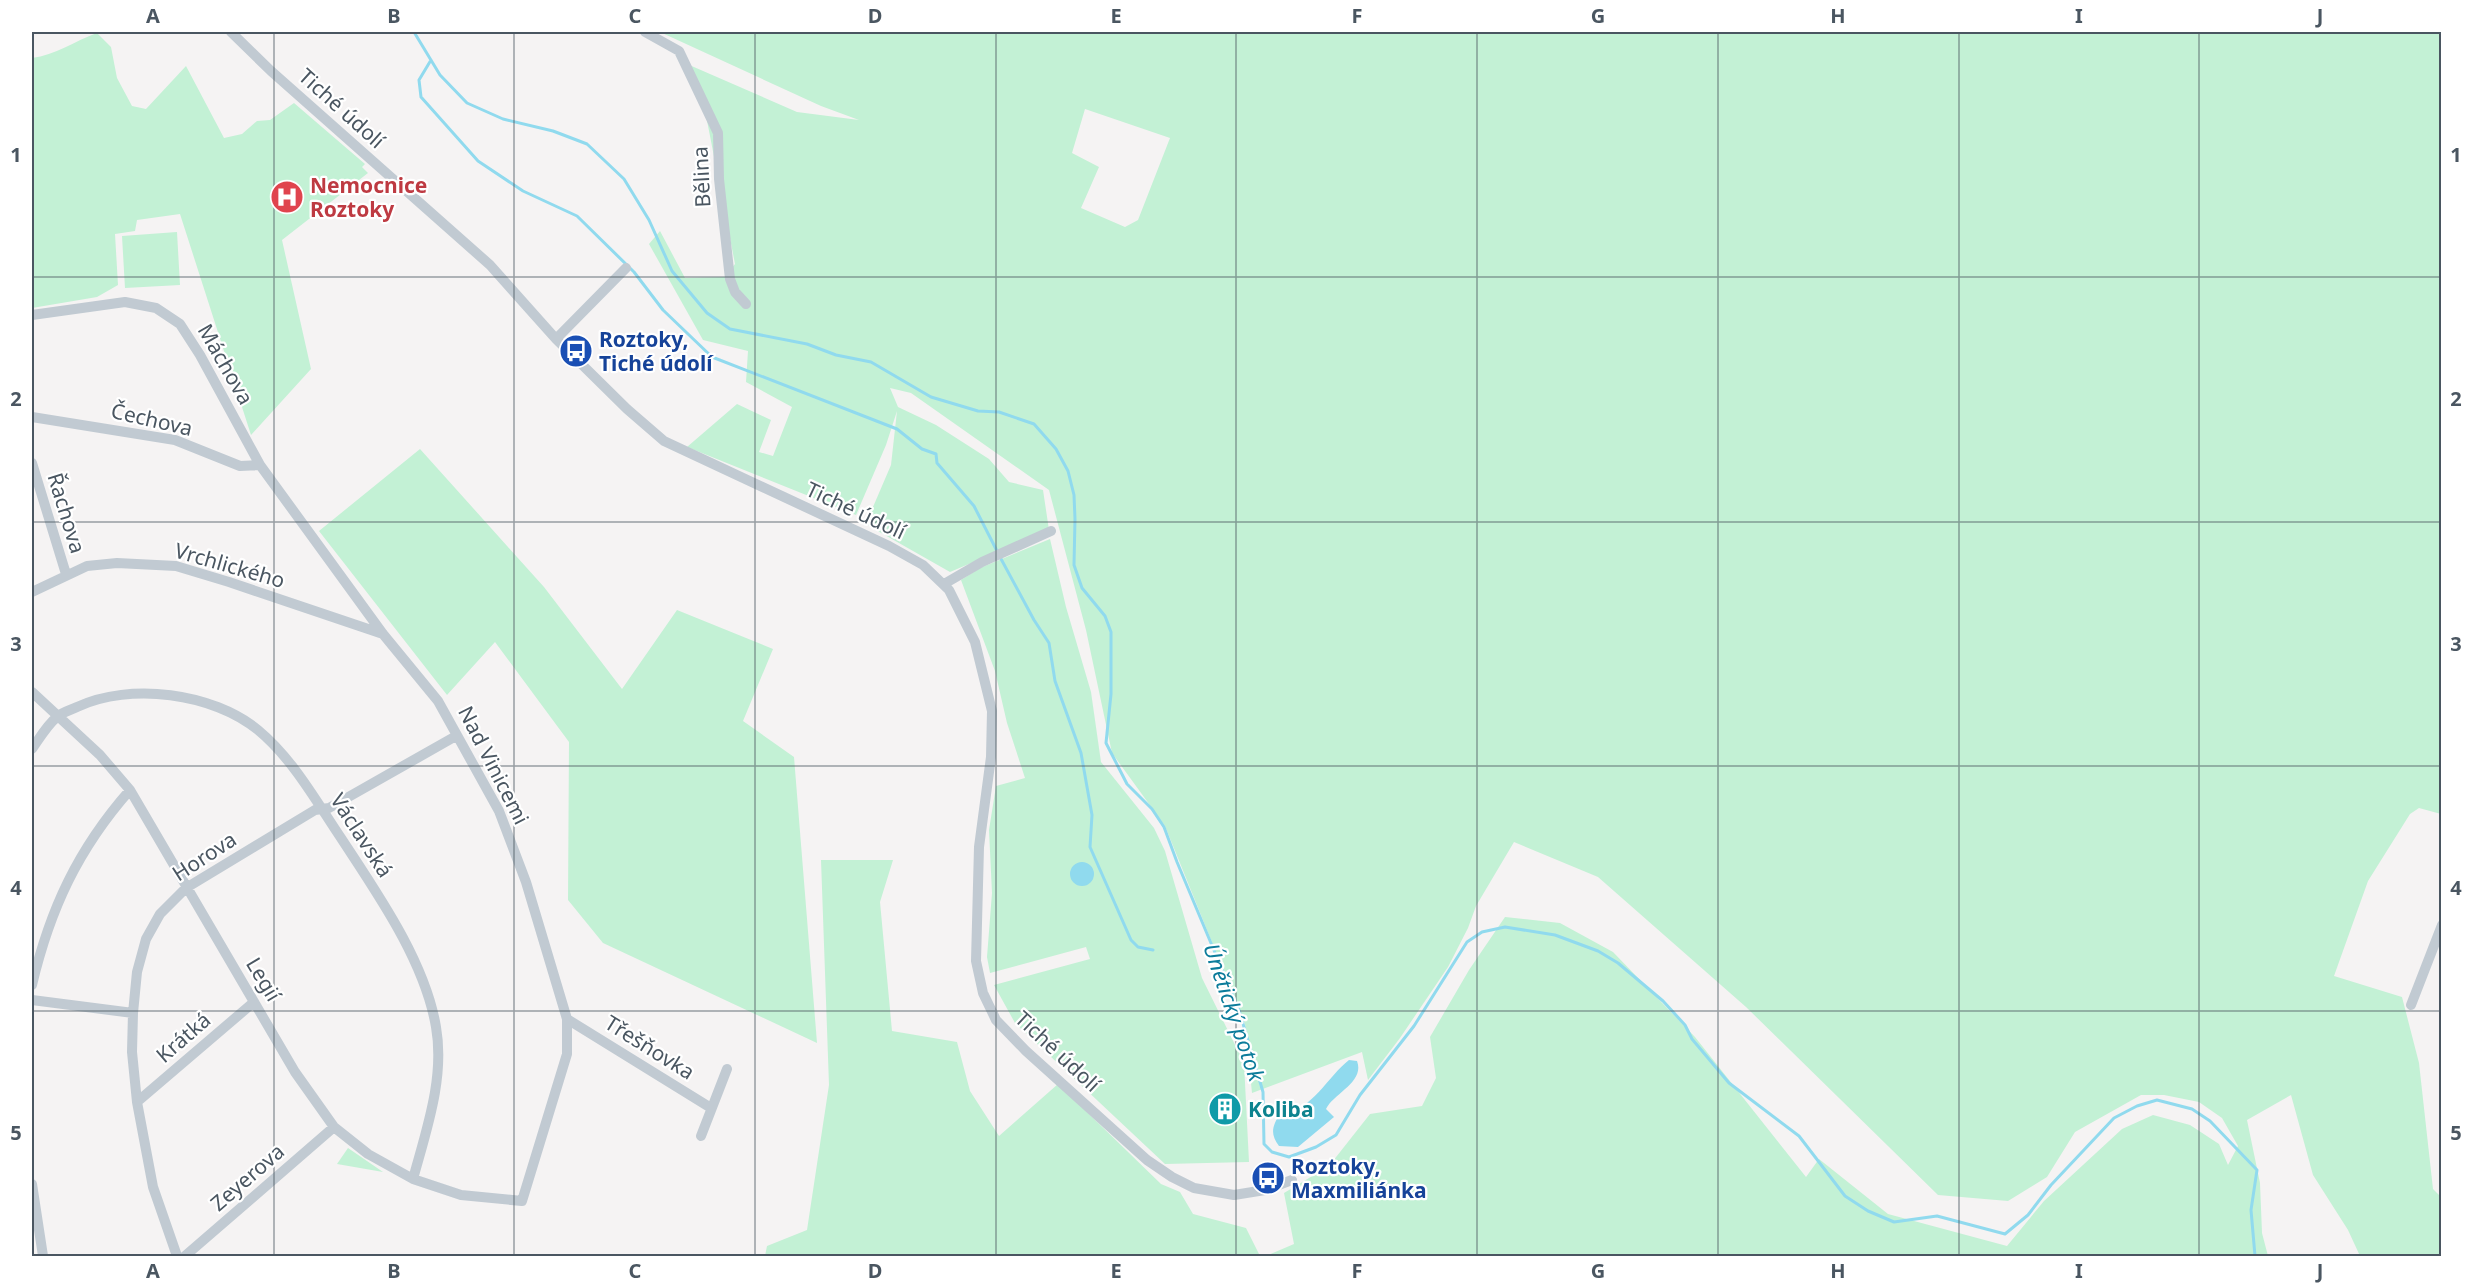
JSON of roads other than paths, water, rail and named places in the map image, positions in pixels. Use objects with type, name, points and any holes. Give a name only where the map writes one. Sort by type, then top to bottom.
[{"type":"street","name":"Tiché údolí","points":[[231,32],[271,71],[490,265],[556,339],[627,409],[664,441],[889,546],[923,565],[944,584],[968,625],[975,642],[992,711],[991,757],[979,847],[976,962],[983,993],[996,1020],[1026,1051],[1147,1160],[1172,1177],[1194,1188],[1234,1195],[1265,1190],[1292,1180]]},
{"type":"street","name":"Bělina","points":[[645,32],[679,51],[718,133],[719,179],[729,279],[735,292],[746,304]]},
{"type":"street","points":[[556,339],[626,268]]},
{"type":"street","name":"Máchova","points":[[32,315],[125,302],[156,308],[164,313],[180,324],[200,355],[260,465]]},
{"type":"street","name":"Čechova","points":[[32,417],[175,440],[240,466],[260,465]]},
{"type":"street","name":"Řachova","points":[[32,463],[66,574]]},
{"type":"street","name":"Nad Vinicemi","points":[[260,465],[383,634],[438,701],[499,811],[526,882],[567,1019],[567,1054],[522,1201]]},
{"type":"street","points":[[944,584],[982,562],[1051,531]]},
{"type":"street","name":"Vrchlického","points":[[32,592],[87,566],[117,562],[176,566],[383,634]]},
{"type":"street","name":"Legií","points":[[32,692],[100,755],[130,790],[295,1072],[334,1127],[368,1154],[413,1179],[461,1195],[522,1201]]},
{"type":"street","name":"Václavská","points":[[57,716],[89,701],[140,692],[183,696],[224,711],[256,728],[284,755],[391,915],[426,989],[436,1028],[438,1064],[430,1115],[413,1179]]},
{"type":"street","points":[[32,749],[57,716]]},
{"type":"street","name":"Horova","points":[[177,1257],[153,1187],[137,1102],[132,1052],[137,972],[146,939],[160,914],[186,888],[315,810],[328,808],[456,736]]},
{"type":"street","points":[[32,985],[38,957],[57,902],[84,849],[130,790]]},
{"type":"street","points":[[2411,1005],[2442,925]]},
{"type":"street","points":[[32,1000],[133,1013]]},
{"type":"street","name":"Krátká","points":[[137,1102],[255,1002]]},
{"type":"street","name":"Třešňovka","points":[[567,1019],[711,1108]]},
{"type":"street","name":"Třešňovka","points":[[701,1136],[727,1069]]},
{"type":"street","name":"Zeyerova","points":[[185,1257],[334,1127]]},
{"type":"street","points":[[32,1184],[43,1257]]},
{"type":"water","points":[[1082,862],[1091,865],[1094,874],[1091,883],[1082,886],[1073,883],[1070,874],[1073,865]]},
{"type":"water","points":[[1349,1060],[1357,1061],[1357,1075],[1326,1109],[1334,1117],[1298,1147],[1279,1146],[1273,1129],[1281,1112],[1291,1111],[1310,1101]]},
{"type":"waterway","name":"Únětický potok","points":[[414,32],[440,75],[467,103],[503,119],[553,131],[587,144],[624,179],[649,220],[672,271],[707,313],[730,329],[807,344],[836,355],[871,362],[931,397],[978,411],[999,412],[1034,424],[1056,449],[1068,471],[1074,495],[1074,565],[1082,588],[1105,616],[1111,632],[1111,694],[1106,743],[1127,784],[1152,809],[1164,827],[1239,1010],[1263,1092],[1264,1144],[1272,1152],[1289,1157],[1316,1147],[1336,1135],[1360,1095],[1414,1026],[1467,942],[1482,932],[1505,927],[1555,935],[1598,951],[1618,963],[1663,1001],[1685,1025],[1692,1039],[1729,1083],[1799,1136],[1845,1196],[1868,1211],[1894,1222],[1937,1216],[2005,1234],[2028,1215],[2051,1185],[2114,1118],[2137,1106],[2157,1100],[2192,1109],[2210,1121],[2257,1170],[2251,1210],[2255,1256]]},
{"type":"waterway","points":[[431,60],[419,80],[421,97],[478,161],[523,191],[577,216],[634,272],[663,310],[712,357],[897,429],[922,449],[936,454],[937,463],[974,506],[997,551]]},
{"type":"waterway","points":[[1000,557],[1049,643],[1055,681],[1081,753],[1092,815],[1090,847],[1131,940],[1138,947],[1153,950]]},
{"type":"place","name":"Nemocnice Roztoky","points":[[287,197]]},
{"type":"place","name":"Roztoky, Tiché údolí","points":[[576,351]]},
{"type":"place","name":"Koliba","points":[[1225,1109]]},
{"type":"place","name":"Roztoky, Maxmiliánka","points":[[1268,1178]]}]
